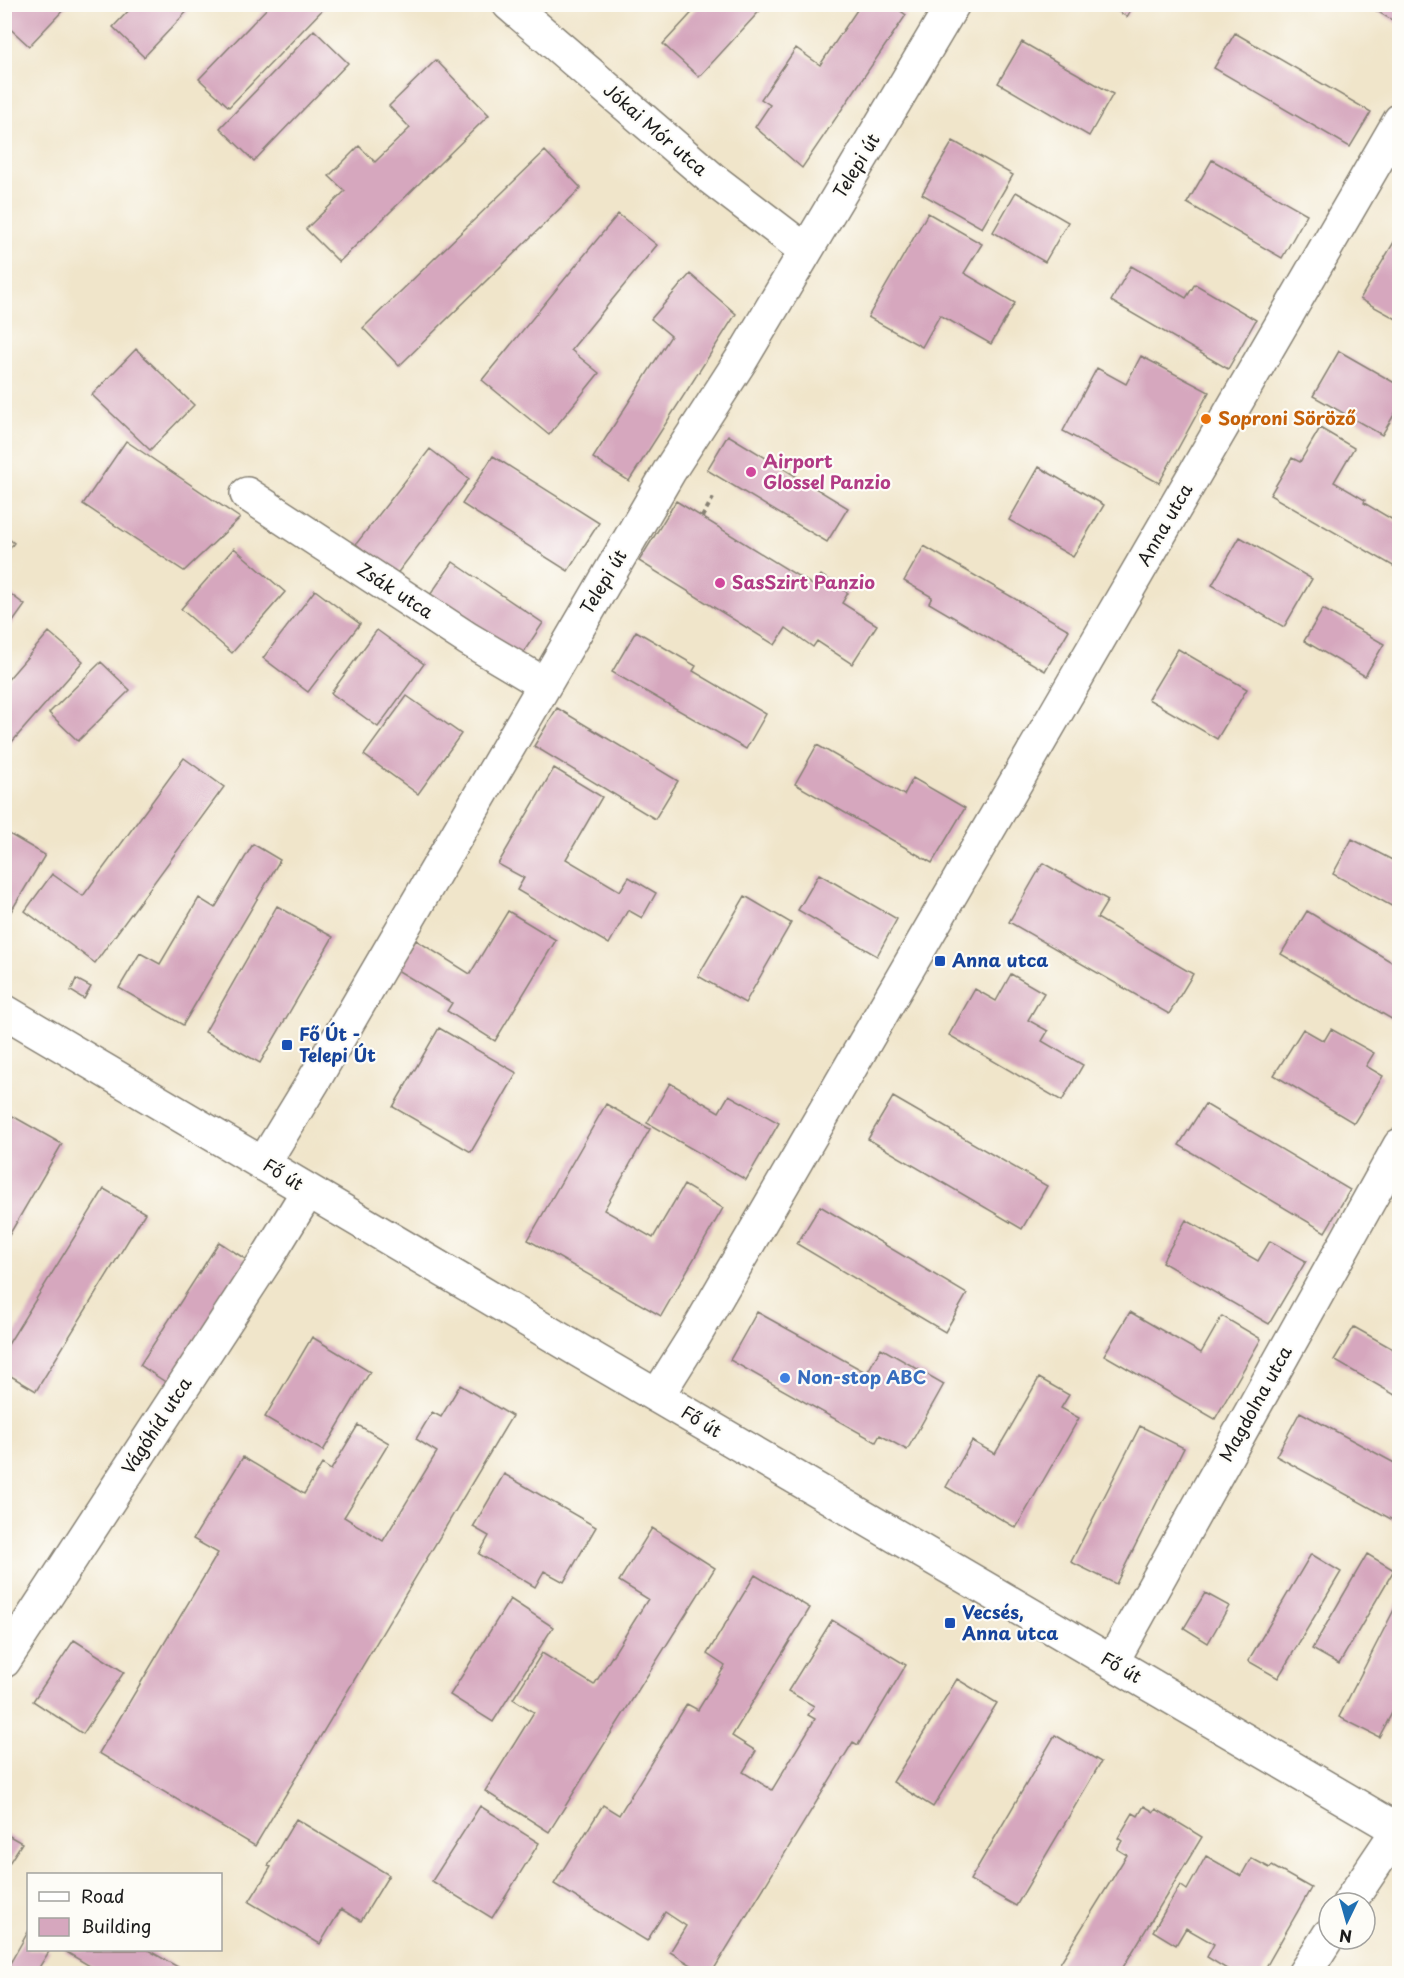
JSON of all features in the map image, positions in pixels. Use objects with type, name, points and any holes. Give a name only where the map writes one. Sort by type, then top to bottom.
[{"type":"main road","name":"Jókai Mór utca","points":[[509,4],[711,178],[805,250]]},
{"type":"main road","name":"Telepi út","points":[[263,1164],[308,1091],[670,470],[741,360],[953,4]]},
{"type":"main road","name":"Anna utca","points":[[657,1396],[706,1317],[1400,120]]},
{"type":"main road","name":"Zsák utca","points":[[248,494],[468,639],[544,684]]},
{"type":"main road","name":"Fő út","points":[[4,1011],[1399,1831]]},
{"type":"main road","name":"Magdolna utca","points":[[1112,1662],[1400,1145]]},
{"type":"main road","name":"Vágóhíd utca","points":[[4,1661],[267,1258],[308,1191]]},
{"type":"main road","points":[[1357,1891],[1399,1831]]},
{"type":"main road","points":[[1304,1974],[1319,1951]]},
{"type":"path","points":[[702,517],[713,498]]},
{"type":"building","points":[[10,4],[69,4],[29,46],[4,23],[4,10]]},
{"type":"building","points":[[135,4],[194,4],[144,57],[113,27]]},
{"type":"building","points":[[271,4],[328,4],[229,107],[199,79]]},
{"type":"building","points":[[700,4],[766,4],[699,77],[663,44]]},
{"type":"building","points":[[861,4],[891,4],[906,15],[802,168],[755,127],[770,105],[761,99],[796,48],[820,65]]},
{"type":"building","points":[[1106,4],[1134,4],[1127,17]]},
{"type":"building","points":[[1365,4],[1400,4],[1400,25]]},
{"type":"building","points":[[314,30],[348,63],[254,161],[220,128]]},
{"type":"building","points":[[1235,33],[1371,112],[1350,147],[1214,68]]},
{"type":"building","points":[[1022,42],[1113,94],[1089,136],[998,83]]},
{"type":"building","points":[[436,60],[489,115],[339,262],[306,229],[345,191],[329,176],[359,146],[375,162],[410,128],[389,106]]},
{"type":"building","points":[[953,141],[1013,175],[982,228],[922,194]]},
{"type":"building","points":[[545,151],[581,188],[399,366],[363,328]]},
{"type":"building","points":[[1212,160],[1307,214],[1282,258],[1187,203]]},
{"type":"building","points":[[1016,192],[1068,222],[1045,262],[993,232]]},
{"type":"building","points":[[928,213],[982,244],[964,273],[1015,303],[991,344],[940,315],[922,347],[868,317]]},
{"type":"building","points":[[618,214],[657,245],[571,350],[599,373],[549,435],[482,380]]},
{"type":"building","points":[[1400,232],[1400,321],[1360,299]]},
{"type":"building","points":[[1131,266],[1186,298],[1195,284],[1256,320],[1228,369],[1111,301]]},
{"type":"building","points":[[690,274],[736,314],[629,481],[593,458],[671,336],[651,319]]},
{"type":"building","points":[[136,349],[194,405],[150,450],[92,395]]},
{"type":"building","points":[[1339,351],[1400,386],[1400,405],[1382,435],[1313,396]]},
{"type":"building","points":[[1141,356],[1209,392],[1159,483],[1063,431],[1097,368],[1126,384]]},
{"type":"building","points":[[1320,428],[1354,448],[1334,482],[1400,524],[1400,570],[1270,495],[1292,458],[1300,462]]},
{"type":"building","points":[[728,435],[848,508],[827,542],[707,470]]},
{"type":"building","points":[[126,441],[240,518],[184,571],[83,504]]},
{"type":"building","points":[[430,449],[469,479],[396,575],[356,544]]},
{"type":"building","points":[[493,456],[599,523],[568,571],[462,504]]},
{"type":"building","points":[[1039,467],[1104,505],[1073,557],[1009,520]]},
{"type":"building","points":[[676,501],[814,586],[821,575],[848,593],[842,603],[877,625],[852,664],[817,641],[813,647],[786,628],[775,645],[639,561]]},
{"type":"building","points":[[4,535],[14,543],[4,556]]},
{"type":"building","points":[[1240,537],[1312,579],[1284,627],[1212,585]]},
{"type":"building","points":[[924,546],[1069,630],[1045,671],[929,603],[932,597],[904,581]]},
{"type":"building","points":[[234,548],[285,592],[232,653],[181,609]]},
{"type":"building","points":[[453,562],[543,623],[519,659],[428,598]]},
{"type":"building","points":[[5,590],[25,605],[5,633]]},
{"type":"building","points":[[315,590],[360,624],[308,692],[263,658]]},
{"type":"building","points":[[1323,609],[1384,644],[1365,676],[1304,641]]},
{"type":"building","points":[[377,630],[424,664],[378,727],[331,693]]},
{"type":"building","points":[[636,631],[696,666],[693,671],[766,714],[746,749],[612,672]]},
{"type":"building","points":[[49,632],[83,661],[4,751],[4,684]]},
{"type":"building","points":[[1178,649],[1247,689],[1217,739],[1148,699]]},
{"type":"building","points":[[101,662],[130,690],[78,741],[49,713]]},
{"type":"building","points":[[407,696],[461,734],[418,794],[364,755]]},
{"type":"building","points":[[557,708],[678,781],[655,819],[534,746]]},
{"type":"building","points":[[817,745],[904,795],[913,778],[965,808],[932,863],[795,784]]},
{"type":"building","points":[[184,758],[224,787],[95,963],[25,911],[52,874],[83,896]]},
{"type":"building","points":[[554,768],[602,797],[566,859],[620,891],[629,877],[656,893],[642,918],[628,910],[609,944],[517,890],[524,878],[498,864]]},
{"type":"building","points":[[4,831],[45,855],[4,923]]},
{"type":"building","points":[[1352,839],[1400,864],[1400,903],[1397,909],[1333,874]]},
{"type":"building","points":[[253,844],[280,860],[183,1025],[119,988],[140,953],[160,964],[199,898],[215,908]]},
{"type":"building","points":[[1043,863],[1108,900],[1097,918],[1193,974],[1169,1014],[1009,922]]},
{"type":"building","points":[[819,874],[897,919],[877,956],[798,910]]},
{"type":"building","points":[[745,896],[791,923],[745,1003],[698,976]]},
{"type":"building","points":[[277,906],[333,937],[260,1063],[205,1032]]},
{"type":"building","points":[[508,911],[556,940],[495,1041],[447,1011],[452,1003],[397,970],[416,940],[470,974]]},
{"type":"building","points":[[1307,911],[1400,967],[1400,1024],[1281,954]]},
{"type":"building","points":[[1011,974],[1044,993],[1028,1020],[1048,1031],[1042,1041],[1083,1065],[1062,1101],[949,1035],[975,989],[996,1001]]},
{"type":"building","points":[[76,979],[91,987],[84,999],[71,991]]},
{"type":"building","points":[[439,1028],[517,1073],[471,1152],[393,1107]]},
{"type":"building","points":[[1303,1029],[1324,1041],[1331,1029],[1374,1053],[1366,1066],[1383,1076],[1354,1123],[1274,1075]]},
{"type":"building","points":[[670,1083],[719,1112],[729,1095],[779,1123],[746,1180],[647,1123]]},
{"type":"building","points":[[893,1097],[1047,1186],[1022,1229],[868,1139]]},
{"type":"building","points":[[606,1104],[650,1129],[604,1210],[653,1238],[684,1185],[723,1208],[661,1316],[528,1240]]},
{"type":"building","points":[[1205,1104],[1350,1190],[1325,1232],[1179,1145]]},
{"type":"building","points":[[9,1114],[62,1144],[4,1244],[4,1122]]},
{"type":"building","points":[[104,1189],[145,1213],[36,1391],[4,1372],[4,1351]]},
{"type":"building","points":[[820,1206],[967,1294],[945,1332],[797,1244]]},
{"type":"building","points":[[1186,1220],[1258,1261],[1270,1241],[1306,1261],[1269,1324],[1162,1262]]},
{"type":"building","points":[[219,1242],[253,1264],[173,1387],[140,1365]]},
{"type":"building","points":[[757,1312],[867,1373],[881,1348],[944,1384],[907,1450],[880,1435],[876,1442],[730,1360]]},
{"type":"building","points":[[1130,1312],[1201,1353],[1222,1316],[1261,1339],[1215,1419],[1104,1355]]},
{"type":"building","points":[[1354,1327],[1400,1353],[1400,1398],[1334,1360]]},
{"type":"building","points":[[312,1337],[370,1372],[323,1451],[265,1417]]},
{"type":"building","points":[[1039,1378],[1069,1395],[1061,1408],[1079,1418],[1016,1528],[946,1487],[972,1441],[995,1454]]},
{"type":"building","points":[[460,1385],[512,1416],[255,1846],[99,1753],[218,1553],[193,1539],[243,1457],[304,1494],[322,1464],[331,1470],[358,1425],[389,1443],[344,1517],[383,1541],[437,1452],[416,1439],[432,1412],[441,1417]]},
{"type":"building","points":[[1300,1412],[1400,1466],[1400,1524],[1276,1456]]},
{"type":"building","points":[[1140,1426],[1184,1448],[1116,1584],[1071,1562]]},
{"type":"building","points":[[504,1474],[596,1527],[564,1582],[544,1571],[535,1587],[479,1554],[489,1536],[473,1527]]},
{"type":"building","points":[[652,1528],[715,1568],[549,1832],[485,1791],[534,1712],[513,1699],[542,1653],[594,1685],[648,1599],[619,1581]]},
{"type":"building","points":[[1311,1554],[1341,1572],[1278,1678],[1248,1661]]},
{"type":"building","points":[[1367,1554],[1394,1570],[1339,1664],[1312,1649]]},
{"type":"building","points":[[755,1575],[810,1608],[732,1736],[756,1751],[743,1772],[772,1790],[815,1719],[808,1715],[814,1706],[788,1691],[832,1620],[906,1665],[858,1745],[853,1742],[711,1974],[706,1974],[670,1952],[686,1926],[665,1912],[647,1941],[554,1884],[603,1805],[619,1815],[687,1704],[698,1710],[725,1666],[707,1654]]},
{"type":"building","points":[[1205,1593],[1229,1606],[1208,1643],[1184,1628]]},
{"type":"building","points":[[1400,1598],[1400,1698],[1379,1737],[1339,1717]]},
{"type":"building","points":[[510,1599],[553,1627],[493,1722],[450,1695]]},
{"type":"building","points":[[74,1640],[124,1672],[83,1734],[33,1701]]},
{"type":"building","points":[[957,1679],[997,1703],[933,1807],[893,1782]]},
{"type":"building","points":[[1055,1735],[1101,1762],[1016,1906],[970,1880]]},
{"type":"building","points":[[480,1806],[539,1843],[492,1918],[432,1881]]},
{"type":"building","points":[[1144,1806],[1154,1812],[1156,1809],[1202,1837],[1119,1974],[1066,1974],[1057,1968],[1127,1855],[1117,1849],[1122,1841],[1118,1838],[1133,1813],[1138,1816]]},
{"type":"building","points":[[296,1819],[389,1875],[361,1921],[341,1909],[320,1944],[249,1902],[271,1867],[268,1866]]},
{"type":"building","points":[[4,1833],[22,1843],[4,1871]]},
{"type":"building","points":[[1206,1856],[1241,1876],[1251,1858],[1270,1868],[1272,1866],[1311,1888],[1262,1974],[1235,1974],[1207,1957],[1214,1944],[1186,1928],[1176,1945],[1153,1931],[1180,1885],[1187,1890]]},
{"type":"building","points":[[27,1934],[27,1951],[49,1951],[35,1974],[4,1974]]},
{"type":"building","points":[[65,1951],[150,1951],[178,1967],[174,1974],[103,1974]]},
{"type":"place","name":"Soproni Söröző","points":[[1206,419]]},
{"type":"place","name":"Airport Glossel Panzio","points":[[751,472]]},
{"type":"place","name":"SasSzirt Panzio","points":[[720,583]]},
{"type":"place","name":"Anna utca","points":[[940,961]]},
{"type":"place","name":"Fő Út - Telepi Út","points":[[287,1045]]},
{"type":"place","name":"Non-stop ABC","points":[[785,1378]]},
{"type":"place","name":"Vecsés, Anna utca","points":[[950,1623]]}]
